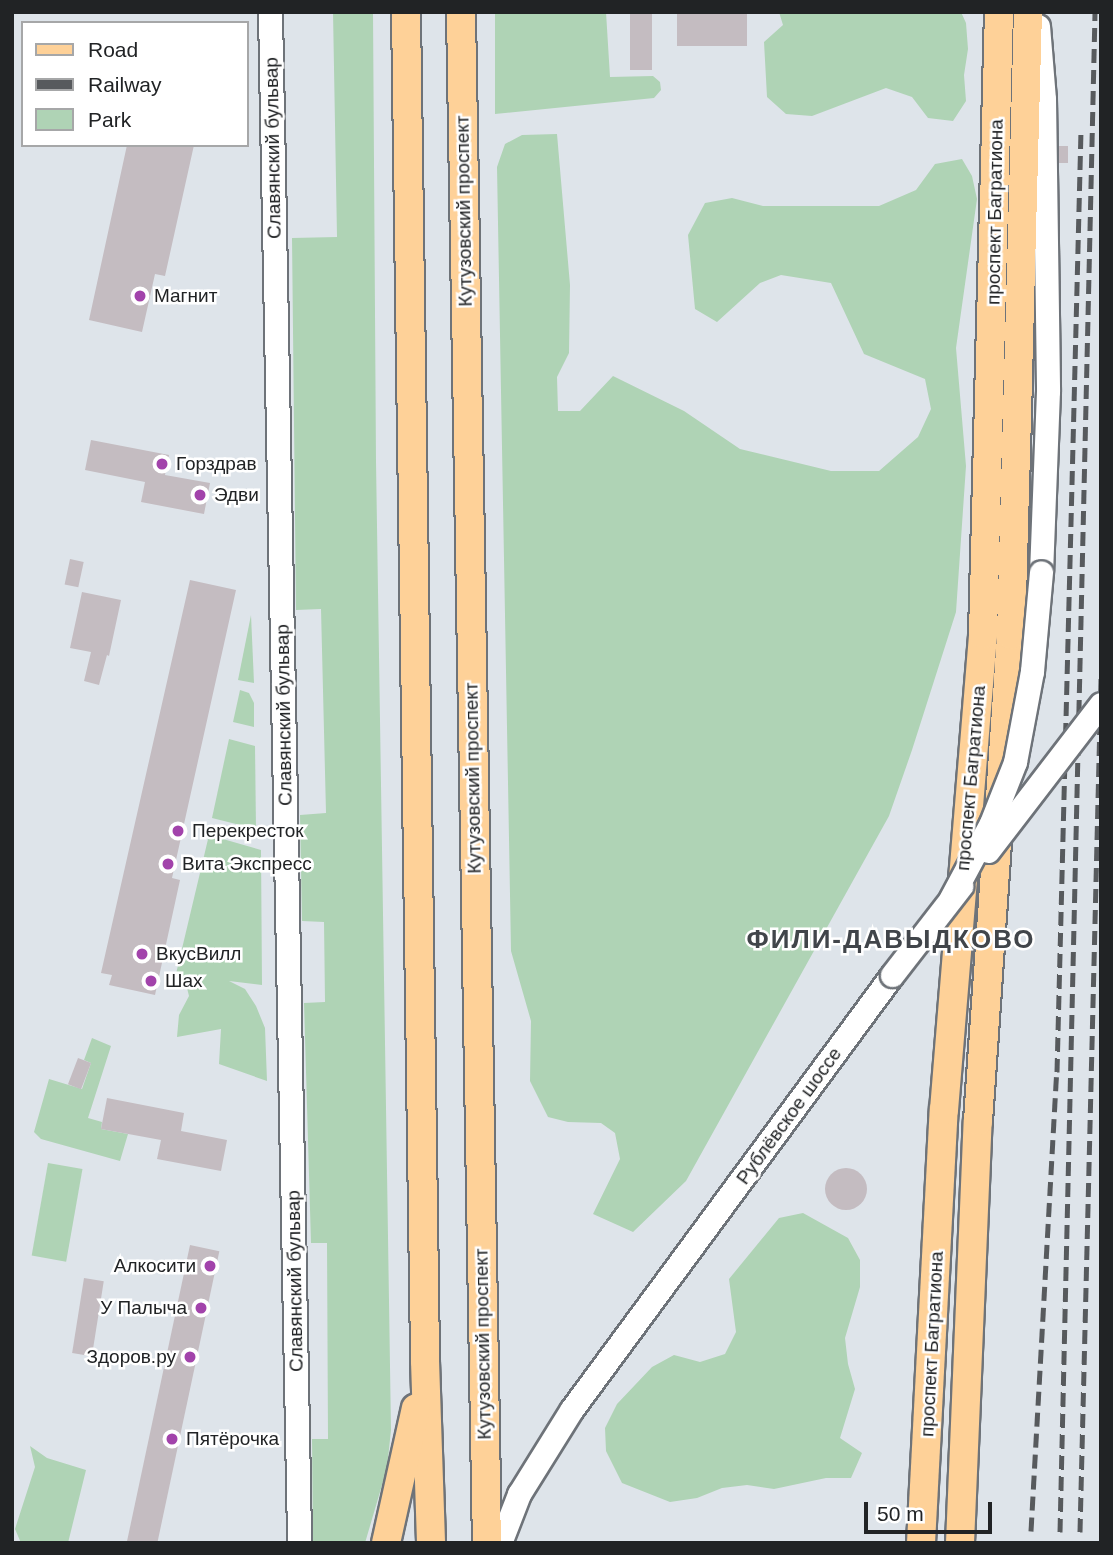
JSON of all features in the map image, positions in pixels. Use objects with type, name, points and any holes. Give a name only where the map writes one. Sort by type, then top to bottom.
[{"type":"main road","points":[[406,12],[425,1361],[431,1543]]},
{"type":"main road","name":"Кутузовский проспект","points":[[461,12],[488,1543]]},
{"type":"main road","name":"проспект Багратиона","points":[[921,1543],[944,1110],[984,634],[999,12]]},
{"type":"main road","name":"проспект Багратиона","points":[[960,1543],[978,1121],[1011,635],[1028,12]]},
{"type":"main road","points":[[386,1543],[396,1510],[425,1361]]},
{"type":"street","name":"Славянский бульвар","points":[[270,12],[299,1543]]},
{"type":"street","points":[[951,898],[991,823],[1015,762],[1032,670],[1041,572],[1048,391],[1044,99],[1037,12]]},
{"type":"street","name":"Рублёвское шоссе","points":[[500,1543],[519,1494],[572,1409],[892,975],[1101,704]]},
{"type":"green space","points":[[333,12],[373,12],[376,461],[391,1430],[387,1468],[365,1543],[313,1543],[312,1439],[328,1439],[327,1243],[311,1243],[304,1003],[325,1002],[324,922],[302,921],[300,815],[326,813],[321,609],[296,610],[292,238],[337,237]]},
{"type":"green space","points":[[495,12],[606,12],[610,77],[653,76],[660,82],[661,90],[654,98],[495,114]]},
{"type":"green space","points":[[779,12],[961,12],[966,23],[968,49],[964,75],[966,101],[953,121],[928,118],[912,97],[886,88],[812,116],[786,114],[767,97],[764,42],[783,25]]},
{"type":"green space","points":[[557,134],[570,285],[569,353],[557,377],[558,411],[580,411],[613,376],[684,411],[740,449],[831,471],[879,471],[918,437],[931,409],[925,379],[864,354],[831,283],[781,275],[760,283],[717,322],[695,309],[688,235],[705,203],[732,198],[763,206],[879,206],[916,190],[935,164],[962,159],[972,176],[977,199],[956,348],[966,466],[956,612],[912,750],[889,816],[686,1181],[633,1232],[593,1214],[620,1159],[615,1133],[601,1123],[568,1122],[548,1117],[530,1081],[531,1021],[511,951],[497,167],[505,144],[522,135]]},
{"type":"green space","points":[[251,615],[254,683],[238,680]]},
{"type":"green space","points":[[240,690],[249,693],[254,703],[254,727],[233,722]]},
{"type":"green space","points":[[229,739],[255,746],[256,829],[212,818]]},
{"type":"green space","points":[[209,835],[261,850],[262,985],[229,981],[245,989],[265,1028],[267,1081],[219,1064],[221,1029],[177,1037],[179,1015],[189,996],[187,988],[175,978]]},
{"type":"green space","points":[[92,1038],[111,1046],[88,1118],[102,1122],[101,1129],[128,1134],[120,1161],[41,1139],[34,1132],[49,1079],[82,1089],[91,1063],[84,1060]]},
{"type":"green space","points":[[48,1163],[82,1169],[66,1262],[32,1256]]},
{"type":"green space","points":[[803,1213],[848,1238],[860,1260],[860,1287],[845,1338],[855,1389],[840,1438],[862,1453],[851,1478],[826,1478],[774,1489],[747,1485],[722,1488],[697,1498],[670,1502],[622,1483],[606,1451],[605,1428],[617,1404],[652,1367],[674,1355],[700,1362],[725,1354],[736,1332],[729,1279],[779,1218]]},
{"type":"green space","points":[[30,1446],[47,1458],[86,1470],[68,1543],[21,1543],[15,1529],[35,1467]]},
{"type":"building","points":[[630,12],[652,12],[652,70],[630,70]]},
{"type":"building","points":[[677,12],[747,12],[747,46],[677,46]]},
{"type":"building","points":[[1059,146],[1068,146],[1068,163],[1059,163]]},
{"type":"building","points":[[127,147],[194,147],[165,276],[155,274],[142,332],[89,320]]},
{"type":"building","points":[[91,440],[169,455],[165,475],[210,483],[204,514],[141,502],[145,482],[85,470]]},
{"type":"building","points":[[70,559],[84,562],[78,587],[65,584]]},
{"type":"building","points":[[190,580],[236,590],[172,878],[180,880],[155,995],[109,985],[112,975],[101,973]]},
{"type":"building","points":[[82,592],[121,600],[109,656],[107,655],[99,685],[84,681],[91,652],[70,648]]},
{"type":"building","points":[[78,1058],[91,1063],[81,1089],[68,1084]]},
{"type":"building","points":[[107,1098],[184,1113],[181,1131],[227,1140],[221,1171],[157,1159],[161,1140],[101,1129]]},
{"type":"building","points":[[846,1168],[861,1174],[867,1189],[861,1204],[846,1210],[831,1204],[825,1189],[831,1174]]},
{"type":"building","points":[[190,1245],[219,1251],[157,1543],[127,1543]]},
{"type":"building","points":[[84,1278],[104,1281],[92,1356],[72,1353]]},
{"type":"railway","points":[[1060,1532],[1095,12]]},
{"type":"railway","points":[[1031,1531],[1057,1072],[1081,131]]},
{"type":"railway","points":[[1080,1532],[1101,677]]},
{"type":"place","name":"Магнит","points":[[140,296]]},
{"type":"place","name":"Горздрав","points":[[162,464]]},
{"type":"place","name":"Эдви","points":[[200,495]]},
{"type":"place","name":"Перекресток","points":[[178,831]]},
{"type":"place","name":"Вита Экспресс","points":[[168,864]]},
{"type":"place","name":"ВкусВилл","points":[[142,954]]},
{"type":"place","name":"Шах","points":[[151,981]]},
{"type":"place","name":"Алкосити","points":[[210,1266]]},
{"type":"place","name":"У Палыча","points":[[201,1308]]},
{"type":"place","name":"Здоров.ру","points":[[190,1357]]},
{"type":"place","name":"Пятёрочка","points":[[172,1439]]},
{"type":"district","name":"ФИЛИ-ДАВЫДКОВО","points":[[891,940]]}]
